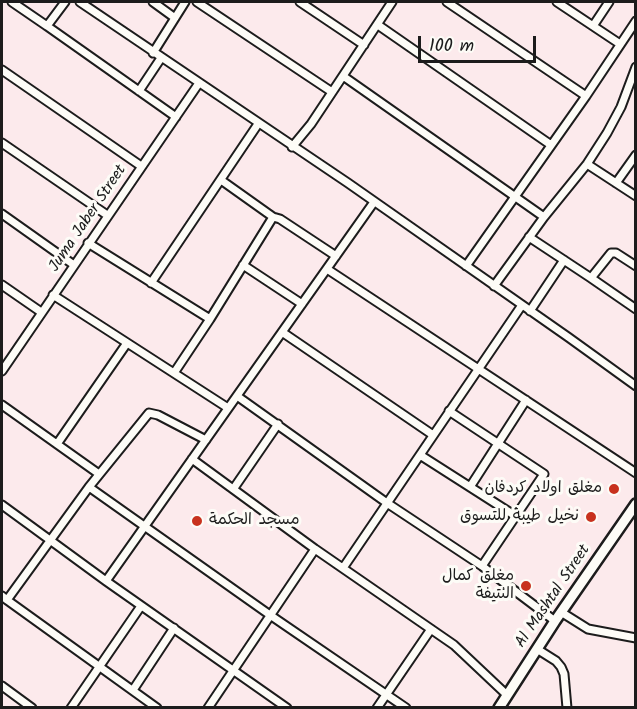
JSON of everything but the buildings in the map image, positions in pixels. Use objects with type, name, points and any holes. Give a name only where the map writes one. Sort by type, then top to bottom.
[{"type":"street","points":[[12,2],[176,117]]},
{"type":"street","points":[[48,26],[65,2]]},
{"type":"street","points":[[153,2],[175,18]]},
{"type":"street","points":[[153,53],[185,2]]},
{"type":"street","points":[[197,2],[332,92]]},
{"type":"street","points":[[300,2],[364,45]]},
{"type":"street","points":[[292,147],[311,124],[392,2]]},
{"type":"street","points":[[447,2],[586,96]]},
{"type":"street","points":[[557,2],[620,44]]},
{"type":"street","points":[[593,26],[609,2]]},
{"type":"street","points":[[85,3],[160,58],[374,202],[636,386]]},
{"type":"street","points":[[466,266],[636,21]]},
{"type":"street","points":[[378,25],[551,145]]},
{"type":"street","points":[[139,91],[160,58]]},
{"type":"street","points":[[494,286],[544,217],[587,164],[615,120],[636,67]]},
{"type":"street","points":[[2,70],[141,166]]},
{"type":"street","points":[[343,76],[544,217]]},
{"type":"street","name":"Juma Jaber Street","points":[[2,371],[5,359],[53,295],[199,83]]},
{"type":"street","points":[[151,283],[258,124]]},
{"type":"street","points":[[2,143],[107,215]]},
{"type":"street","points":[[616,183],[636,155]]},
{"type":"street","points":[[587,164],[636,196]]},
{"type":"street","points":[[221,180],[273,217],[280,219],[336,256]]},
{"type":"street","points":[[106,581],[374,202]]},
{"type":"street","points":[[2,214],[74,265]]},
{"type":"street","points":[[174,373],[273,217]]},
{"type":"street","points":[[529,237],[634,306]]},
{"type":"street","points":[[88,243],[210,319]]},
{"type":"street","points":[[591,279],[611,253],[616,253],[636,266]]},
{"type":"street","points":[[530,310],[564,260]]},
{"type":"street","points":[[243,265],[302,304]]},
{"type":"street","points":[[327,269],[636,473]]},
{"type":"street","points":[[2,285],[41,312]]},
{"type":"street","points":[[53,295],[228,408]]},
{"type":"street","points":[[343,568],[522,305]]},
{"type":"street","points":[[282,332],[433,435]]},
{"type":"street","points":[[57,444],[127,343]]},
{"type":"street","points":[[237,396],[387,503],[558,616],[588,629],[636,638]]},
{"type":"street","points":[[470,487],[526,400]]},
{"type":"street","points":[[2,405],[99,474]]},
{"type":"street","points":[[449,411],[544,474],[482,566]]},
{"type":"street","points":[[158,708],[4,598],[149,413],[158,415],[206,440]]},
{"type":"street","points":[[234,488],[278,424]]},
{"type":"street","points":[[420,455],[517,517]]},
{"type":"street","points":[[192,459],[315,549],[454,645],[507,695]]},
{"type":"street","points":[[89,487],[406,708]]},
{"type":"street","name":"Al Mashtal Street","points":[[499,708],[558,616],[636,504]]},
{"type":"street","points":[[2,505],[49,541],[287,708]]},
{"type":"street","points":[[208,708],[315,549]]},
{"type":"street","points":[[71,708],[141,606]]},
{"type":"street","points":[[133,690],[174,628]]},
{"type":"street","points":[[377,708],[431,628]]},
{"type":"street","points":[[537,649],[556,661],[561,668],[564,674],[567,708]]},
{"type":"street","points":[[2,686],[32,708]]},
{"type":"place","name":"مغلق اولاد كردفان","points":[[614,489]]},
{"type":"place","name":"نخيل طيبة للتسوق","points":[[591,517]]},
{"type":"place","name":"مسجد الحكمة","points":[[197,521]]},
{"type":"place","name":"مغلق كمال النتيفة","points":[[526,586]]}]
